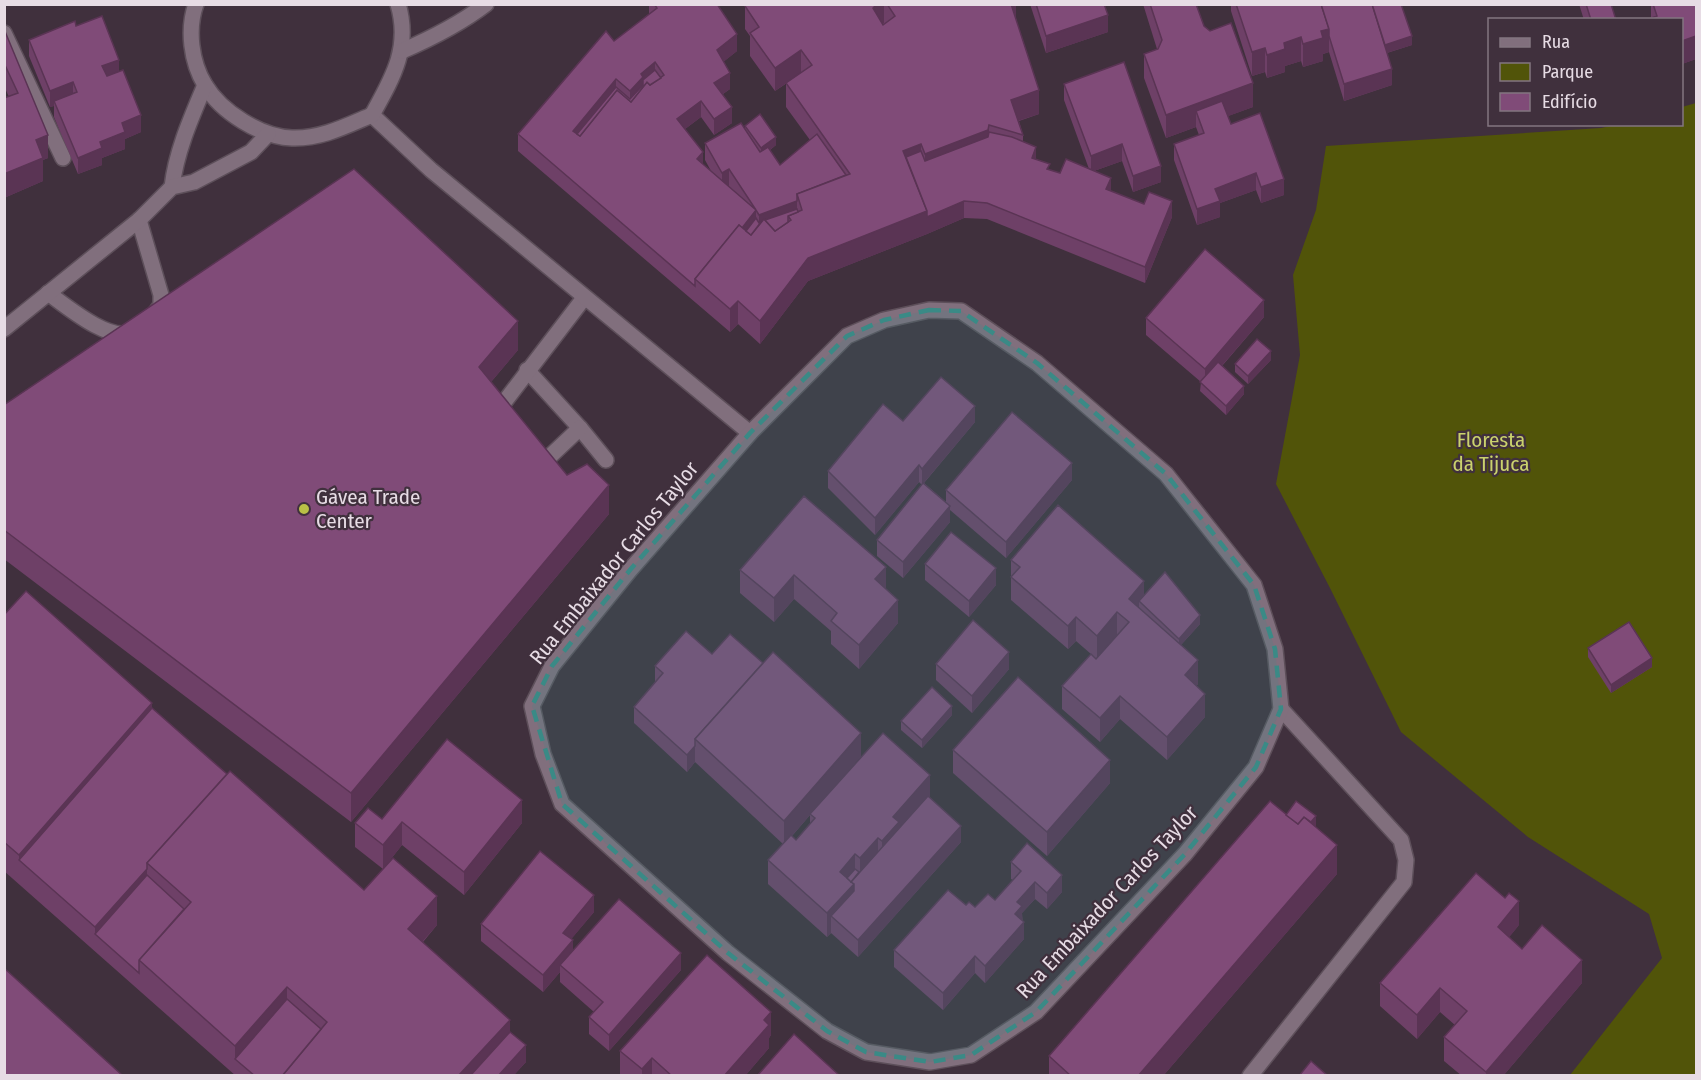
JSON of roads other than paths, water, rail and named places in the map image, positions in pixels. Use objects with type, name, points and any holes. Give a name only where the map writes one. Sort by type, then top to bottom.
[{"type":"street","points":[[195,4],[191,17],[192,52],[205,85],[232,115],[268,134],[292,138],[316,136],[372,115],[396,70],[402,51],[402,18],[398,4]]},
{"type":"street","points":[[402,51],[435,37],[467,19],[486,4]]},
{"type":"street","points":[[4,33],[63,158]]},
{"type":"street","points":[[172,188],[174,169],[205,85]]},
{"type":"street","points":[[372,115],[431,170],[750,433]]},
{"type":"street","points":[[4,329],[139,220],[172,188],[194,182],[251,152],[268,134]]},
{"type":"street","points":[[48,293],[93,325],[120,334],[129,334],[157,313],[161,305],[161,295],[139,220]]},
{"type":"street","points":[[499,409],[584,298]]},
{"type":"street","name":"Rua Embaixador Carlos Taylor","points":[[929,310],[961,311],[1037,363],[1166,474],[1254,585],[1275,649],[1281,709],[1256,767],[1185,854],[1036,1012],[971,1055],[930,1062],[866,1052],[827,1031],[728,953],[562,804],[543,754],[532,706],[552,666],[630,570],[750,433],[847,336],[884,320],[929,310]]},
{"type":"street","points":[[527,370],[606,460]]},
{"type":"street","points":[[544,462],[580,428]]},
{"type":"street","points":[[1250,1076],[1404,882],[1406,860],[1401,840],[1281,709]]},
{"type":"place","name":"Gávea Trade Center","points":[[304,509]]},
{"type":"park label","name":"Floresta da Tijuca","points":[[1491,452]]}]
